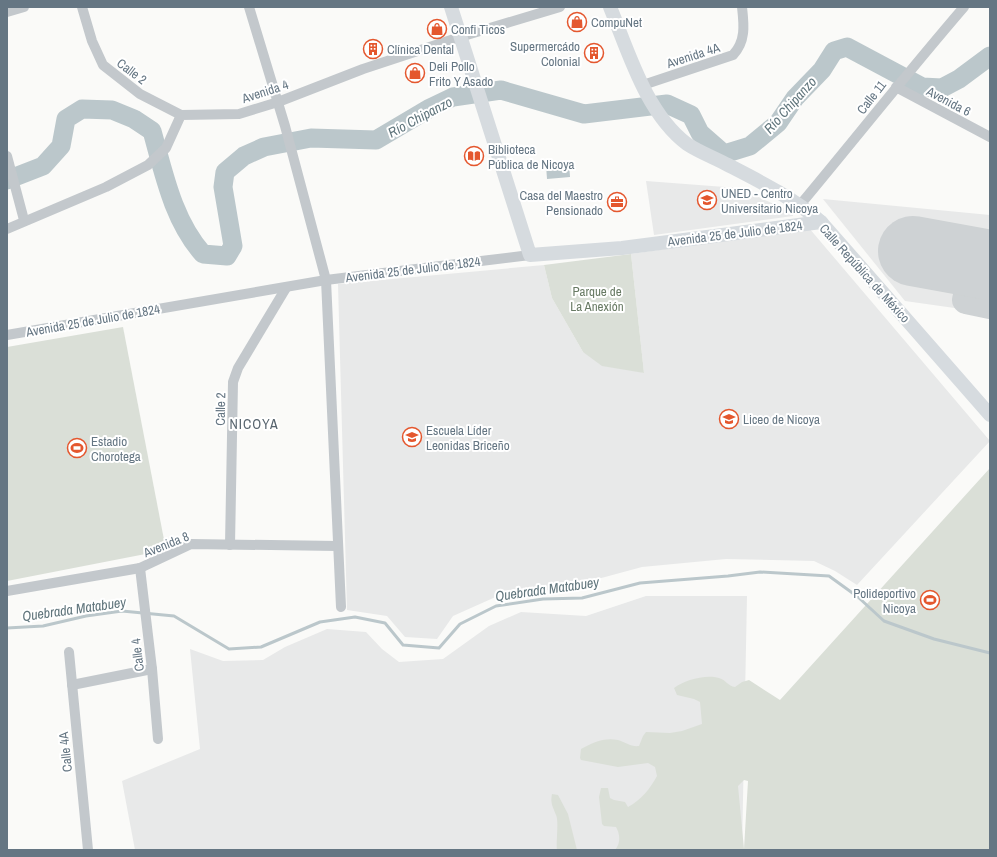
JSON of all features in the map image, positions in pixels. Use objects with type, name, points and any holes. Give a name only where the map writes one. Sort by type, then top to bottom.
[{"type":"main road","points":[[451,7],[530,255]]},
{"type":"main road","name":"Calle República de México","points":[[610,7],[646,91],[658,114],[687,144],[776,189],[800,204],[821,222],[990,415]]},
{"type":"main road","name":"Avenida 25 de Julio de 1824","points":[[530,255],[622,248],[821,222]]},
{"type":"street","points":[[7,12],[24,7]]},
{"type":"street","name":"Calle 2","points":[[82,7],[92,41],[103,65],[140,94],[181,115]]},
{"type":"street","points":[[249,7],[285,126],[326,280],[337,546],[341,607]]},
{"type":"street","name":"Avenida 4","points":[[181,115],[239,114],[278,102],[363,70],[460,37],[560,7]]},
{"type":"street","name":"Calle 11","points":[[800,204],[854,142],[910,68],[964,7]]},
{"type":"street","name":"Avenida 4A","points":[[646,91],[733,55],[740,47],[744,36],[743,12]]},
{"type":"street","name":"Avenida 6","points":[[898,84],[990,137]]},
{"type":"street","points":[[7,228],[106,187],[148,165],[166,148],[181,115]]},
{"type":"street","points":[[7,156],[24,220]]},
{"type":"street","name":"Avenida 25 de Julio de 1824","points":[[7,335],[127,313],[286,288],[326,280],[530,255]]},
{"type":"street","name":"Calle 2","points":[[230,545],[233,382],[238,368],[286,288]]},
{"type":"street","name":"Avenida 8","points":[[7,592],[140,568],[192,544],[337,546]]},
{"type":"street","name":"Calle 4","points":[[140,568],[152,669],[158,739]]},
{"type":"street","name":"Calle 4A","points":[[69,652],[88,850]]},
{"type":"street","points":[[72,685],[152,669]]},
{"type":"shaded area","points":[[569,163],[570,177],[547,179],[546,165]]},
{"type":"shaded area","name":"UNED - Centro Universitario Nicoya","points":[[646,181],[738,188],[792,212],[793,216],[654,235]]},
{"type":"shaded area","points":[[823,199],[990,215],[990,313],[905,301]]},
{"type":"shaded area","name":"Liceo de Nicoya","points":[[809,228],[990,441],[857,585],[835,571],[814,561],[726,559],[642,567],[557,590],[509,591],[453,616],[437,639],[405,637],[387,616],[347,610],[338,284],[544,265],[552,298],[583,352],[644,373],[631,254]]},
{"type":"shaded area","points":[[646,596],[747,596],[742,850],[135,850],[122,781],[200,749],[190,649],[223,661],[263,660],[285,647],[327,629],[366,632],[382,649],[399,662],[443,659],[489,626],[521,612],[586,616]]},
{"type":"green space","name":"Parque de La Anexión","points":[[631,254],[644,373],[602,366],[583,352],[552,298],[544,265]]},
{"type":"green space","name":"Estadio Chorotega","points":[[123,327],[166,550],[7,581],[7,347]]},
{"type":"green space","name":"Polideportivo Nicoya","points":[[990,468],[990,850],[615,850],[619,841],[616,827],[604,826],[602,824],[599,797],[601,788],[608,788],[610,798],[625,802],[628,807],[645,794],[657,776],[655,767],[648,763],[618,767],[581,760],[581,749],[608,739],[618,740],[631,745],[639,746],[646,732],[670,733],[682,731],[702,724],[700,702],[677,695],[674,688],[683,682],[695,678],[719,678],[735,687],[742,682],[749,680],[780,700]],"holes":[[[744,780],[748,781],[744,849],[738,786]]]},
{"type":"green space","points":[[552,794],[558,795],[568,814],[577,850],[557,850],[557,818],[553,807],[551,797]]},
{"type":"waterway","name":"Río Chipanzo","points":[[7,180],[43,166],[61,146],[66,119],[82,109],[112,110],[134,119],[152,131],[171,196],[184,226],[203,254],[227,256],[233,246],[223,187],[225,172],[244,156],[264,147],[311,138],[376,140],[430,108],[453,97],[501,90],[584,114],[667,104],[691,115],[700,133],[724,154],[750,146],[778,123],[795,98],[822,70],[834,51],[847,47],[922,87],[942,88],[959,79],[990,56]]},
{"type":"waterway","name":"Quebrada Matabuey","points":[[7,628],[43,626],[86,616],[122,611],[174,616],[229,649],[261,647],[320,622],[355,617],[385,623],[403,645],[439,648],[460,624],[496,606],[543,599],[582,598],[640,583],[760,572],[829,576],[858,597],[884,621],[934,639],[990,653]]},
{"type":"taxiway","points":[[975,262],[966,300],[990,305]]},
{"type":"runway","points":[[913,251],[990,265]]},
{"type":"place","name":"CompuNet","points":[[577,22]]},
{"type":"place","name":"Confi Ticos","points":[[437,29]]},
{"type":"place","name":"Clínica Dental","points":[[373,49]]},
{"type":"place","name":"Supermercádo Colonial","points":[[594,53]]},
{"type":"place","name":"Deli Pollo Frito Y Asado","points":[[415,73]]},
{"type":"place","name":"Biblioteca Pública de Nicoya","points":[[474,156]]},
{"type":"place","name":"UNED - Centro Universitario Nicoya","points":[[707,200]]},
{"type":"place","name":"Casa del Maestro Pensionado","points":[[617,202]]},
{"type":"place","name":"Liceo de Nicoya","points":[[729,419]]},
{"type":"place","name":"Escuela Líder Leonidas Briceño","points":[[412,437]]},
{"type":"place","name":"Estadio Chorotega","points":[[77,448]]},
{"type":"place","name":"Polideportivo Nicoya","points":[[930,600]]},
{"type":"district","name":"NICOYA","points":[[254,424]]}]
